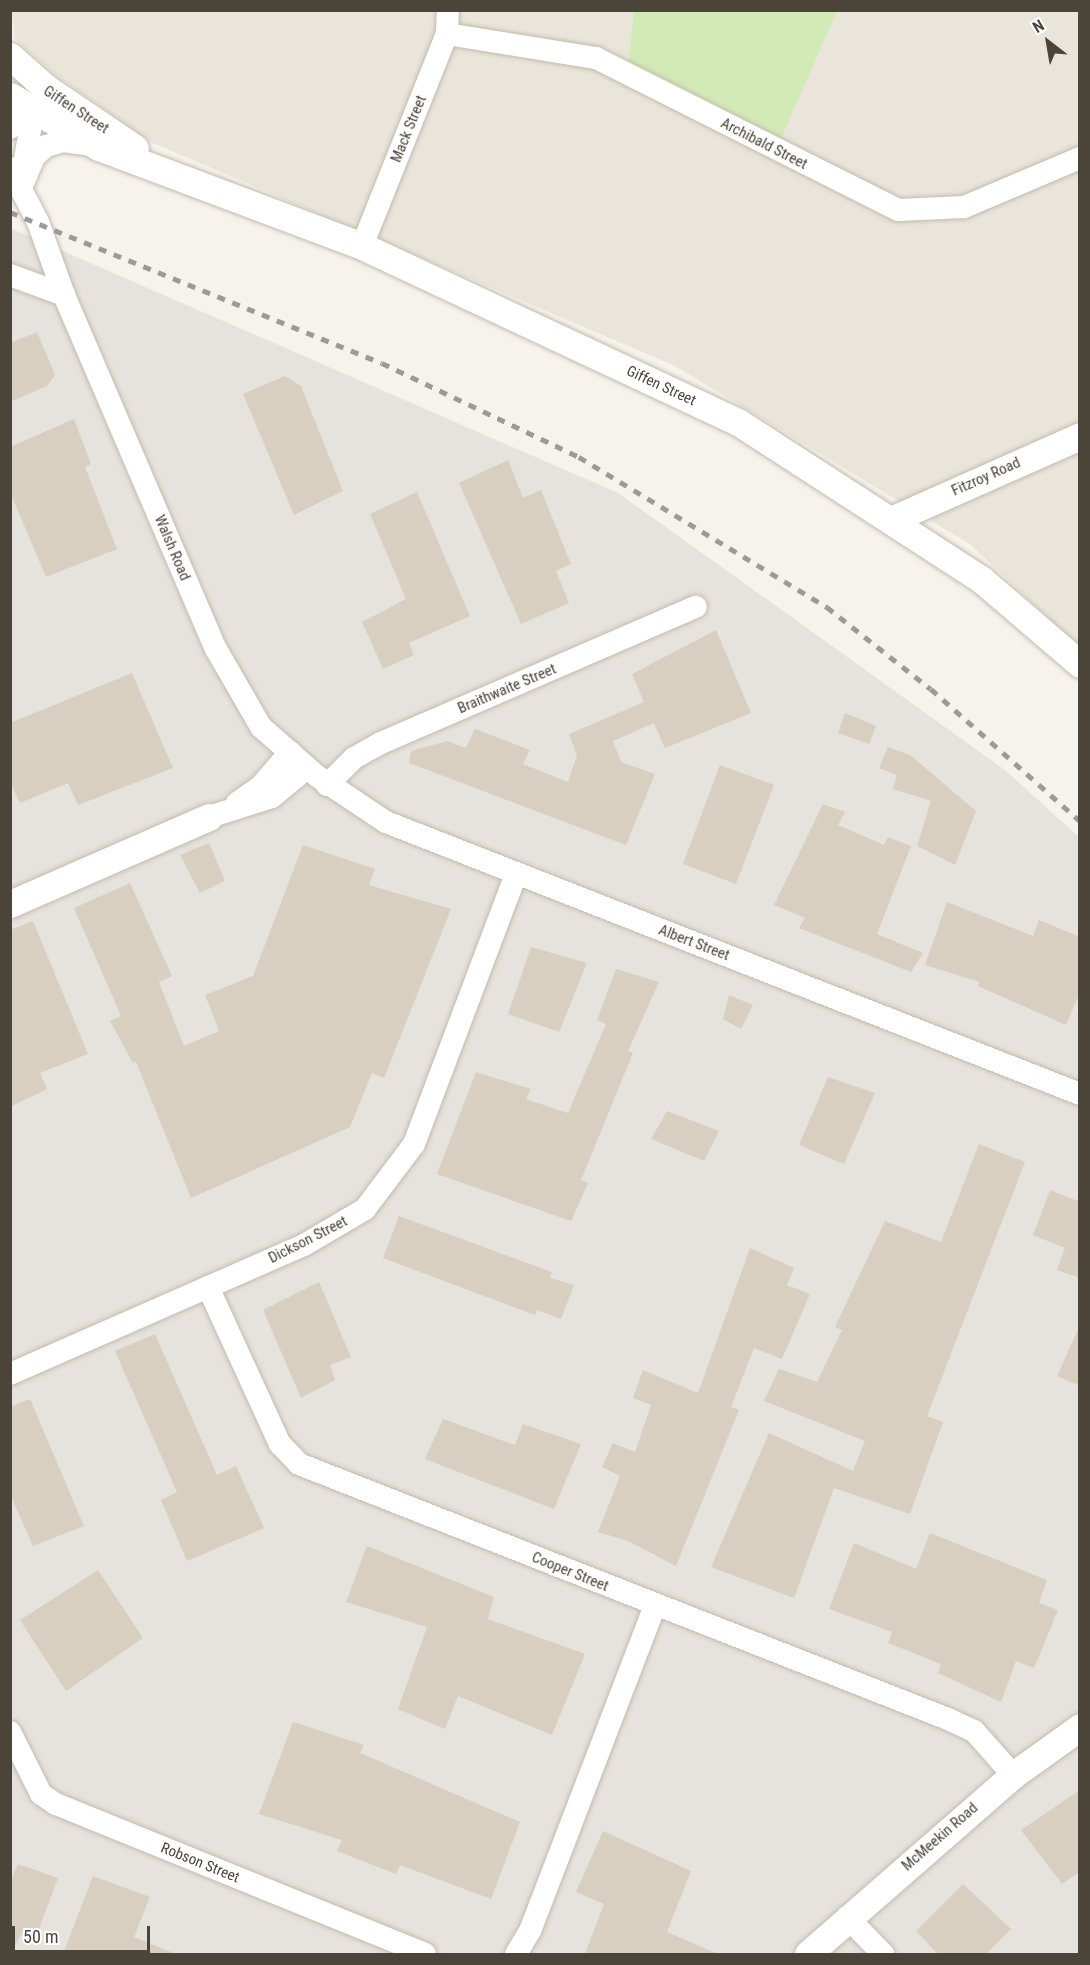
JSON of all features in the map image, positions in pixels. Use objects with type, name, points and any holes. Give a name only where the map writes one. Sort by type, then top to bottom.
[{"type":"street","name":"Mack Street","points":[[363,246],[447,34],[448,10]]},
{"type":"street","name":"Archibald Street","points":[[447,34],[596,58],[898,210],[964,207],[1080,158]]},
{"type":"street","points":[[10,56],[41,84]]},
{"type":"street","name":"Giffen Street","points":[[199,183],[147,156],[41,84],[19,111],[99,147],[363,246],[738,422],[892,519],[982,580],[1080,664]]},
{"type":"street","name":"Walsh Road","points":[[19,111],[23,160],[20,182],[64,295],[216,649],[261,727],[310,770]]},
{"type":"street","points":[[20,182],[34,157],[51,144],[99,147]]},
{"type":"street","points":[[10,275],[64,295]]},
{"type":"street","name":"Fitzroy Road","points":[[892,519],[1080,436]]},
{"type":"street","name":"Braithwaite Street","points":[[10,904],[209,817],[272,798],[310,770],[354,758],[381,743],[696,607]]},
{"type":"street","name":"Albert Street","points":[[310,770],[386,822],[1080,1094]]},
{"type":"street","name":"Dickson Street","points":[[10,1374],[208,1287],[341,1225],[365,1209],[387,1185],[414,1144],[516,874]]},
{"type":"street","name":"Cooper Street","points":[[208,1287],[280,1444],[299,1464],[974,1731],[1013,1775]]},
{"type":"street","points":[[516,1954],[530,1932],[655,1606]]},
{"type":"street","name":"McMeekin Road","points":[[808,1954],[847,1917],[1013,1775],[1080,1727]]},
{"type":"street","name":"Robson Street","points":[[10,1732],[41,1794],[56,1804],[425,1954]]},
{"type":"street","points":[[847,1917],[883,1954]]},
{"type":"shaded area","points":[[11,10],[1079,11],[1079,647],[971,545],[675,366],[153,143],[57,76],[15,39]]},
{"type":"shaded area","points":[[10,228],[618,493],[1005,770],[1079,837],[1079,1954],[11,1954]]},
{"type":"green space","points":[[634,11],[837,11],[776,150],[627,74]]},
{"type":"building","points":[[37,332],[55,375],[47,386],[10,402],[10,343]]},
{"type":"building","points":[[285,376],[301,386],[343,491],[294,515],[243,394]]},
{"type":"building","points":[[74,419],[91,464],[85,467],[117,549],[46,577],[10,492],[10,447]]},
{"type":"building","points":[[508,460],[523,498],[541,490],[571,564],[556,571],[569,603],[521,624],[459,483]]},
{"type":"building","points":[[417,492],[470,616],[409,643],[414,655],[383,669],[362,622],[406,599],[370,514]]},
{"type":"building","points":[[716,630],[751,713],[665,748],[654,723],[613,741],[621,762],[655,774],[626,845],[409,763],[411,751],[447,741],[466,748],[475,729],[530,750],[523,764],[568,782],[577,755],[569,734],[644,702],[632,674]]},
{"type":"building","points":[[132,673],[173,768],[78,805],[68,783],[20,803],[10,782],[10,723]]},
{"type":"building","points":[[845,713],[876,726],[869,744],[838,733]]},
{"type":"building","points":[[888,747],[910,755],[976,811],[955,865],[917,846],[931,801],[893,789],[897,775],[879,768]]},
{"type":"building","points":[[720,765],[774,785],[736,884],[683,864]]},
{"type":"building","points":[[823,804],[845,812],[838,825],[884,845],[888,837],[911,846],[877,934],[923,953],[911,972],[799,928],[805,918],[774,905]]},
{"type":"building","points":[[209,843],[225,881],[200,893],[180,855]]},
{"type":"building","points":[[303,845],[375,869],[369,885],[451,909],[384,1078],[372,1073],[350,1127],[191,1198],[136,1062],[133,1063],[110,1021],[121,1016],[74,908],[130,883],[172,976],[159,982],[184,1046],[219,1031],[205,995],[253,976]]},
{"type":"building","points":[[947,902],[1033,936],[1039,920],[1080,937],[1080,992],[1066,1025],[978,986],[980,982],[925,965]]},
{"type":"building","points":[[33,921],[88,1054],[40,1073],[47,1089],[10,1107],[10,930]]},
{"type":"building","points":[[531,947],[587,963],[559,1032],[508,1014]]},
{"type":"building","points":[[616,969],[659,982],[628,1051],[633,1053],[581,1180],[588,1183],[571,1221],[437,1174],[476,1072],[531,1089],[526,1099],[568,1113],[606,1024],[597,1020]]},
{"type":"building","points":[[729,995],[753,1005],[741,1029],[723,1019]]},
{"type":"building","points":[[828,1077],[875,1093],[844,1164],[799,1145]]},
{"type":"building","points":[[667,1111],[719,1131],[704,1161],[651,1139]]},
{"type":"building","points":[[979,1144],[1025,1162],[927,1416],[943,1422],[910,1514],[834,1488],[794,1598],[711,1567],[769,1433],[853,1471],[865,1441],[764,1401],[779,1369],[817,1382],[842,1330],[835,1327],[885,1221],[941,1242]]},
{"type":"building","points":[[1050,1190],[1080,1202],[1080,1278],[1057,1270],[1065,1248],[1033,1235]]},
{"type":"building","points":[[399,1216],[552,1272],[550,1278],[574,1285],[561,1319],[537,1310],[535,1315],[383,1258]]},
{"type":"building","points":[[750,1248],[794,1268],[787,1285],[810,1294],[782,1359],[754,1348],[731,1407],[739,1410],[676,1566],[628,1541],[598,1532],[620,1476],[602,1467],[613,1443],[635,1452],[651,1405],[633,1398],[643,1370],[698,1393]]},
{"type":"building","points":[[319,1282],[351,1357],[330,1365],[335,1380],[301,1398],[263,1310]]},
{"type":"building","points":[[1080,1325],[1080,1386],[1057,1376]]},
{"type":"building","points":[[155,1334],[217,1475],[236,1466],[264,1528],[187,1561],[161,1500],[177,1492],[115,1351]]},
{"type":"building","points":[[30,1399],[84,1526],[33,1546],[10,1494],[10,1407]]},
{"type":"building","points":[[443,1419],[515,1445],[523,1424],[581,1444],[554,1509],[425,1459]]},
{"type":"building","points":[[930,1533],[1047,1580],[1039,1603],[1058,1610],[1034,1668],[1016,1661],[1001,1702],[938,1673],[941,1664],[888,1643],[892,1632],[829,1609],[854,1543],[916,1569]]},
{"type":"building","points":[[367,1546],[494,1597],[488,1619],[585,1654],[552,1735],[458,1696],[445,1729],[398,1709],[427,1627],[346,1602]]},
{"type":"building","points":[[98,1570],[143,1638],[66,1691],[20,1620]]},
{"type":"building","points":[[293,1722],[364,1745],[360,1753],[520,1822],[491,1899],[400,1865],[396,1874],[337,1851],[342,1840],[259,1814]]},
{"type":"building","points":[[1080,1790],[1080,1872],[1062,1884],[1021,1830]]},
{"type":"building","points":[[603,1831],[691,1871],[667,1932],[718,1954],[585,1954],[604,1904],[576,1892]]},
{"type":"building","points":[[18,1864],[58,1878],[38,1931],[25,1928],[10,1954],[10,1881]]},
{"type":"building","points":[[93,1876],[150,1897],[134,1937],[176,1954],[63,1954]]},
{"type":"building","points":[[963,1884],[1011,1929],[986,1954],[938,1954],[916,1931]]},
{"type":"railway","points":[[10,212],[382,363],[579,457],[827,607],[931,689],[1080,821]]}]
